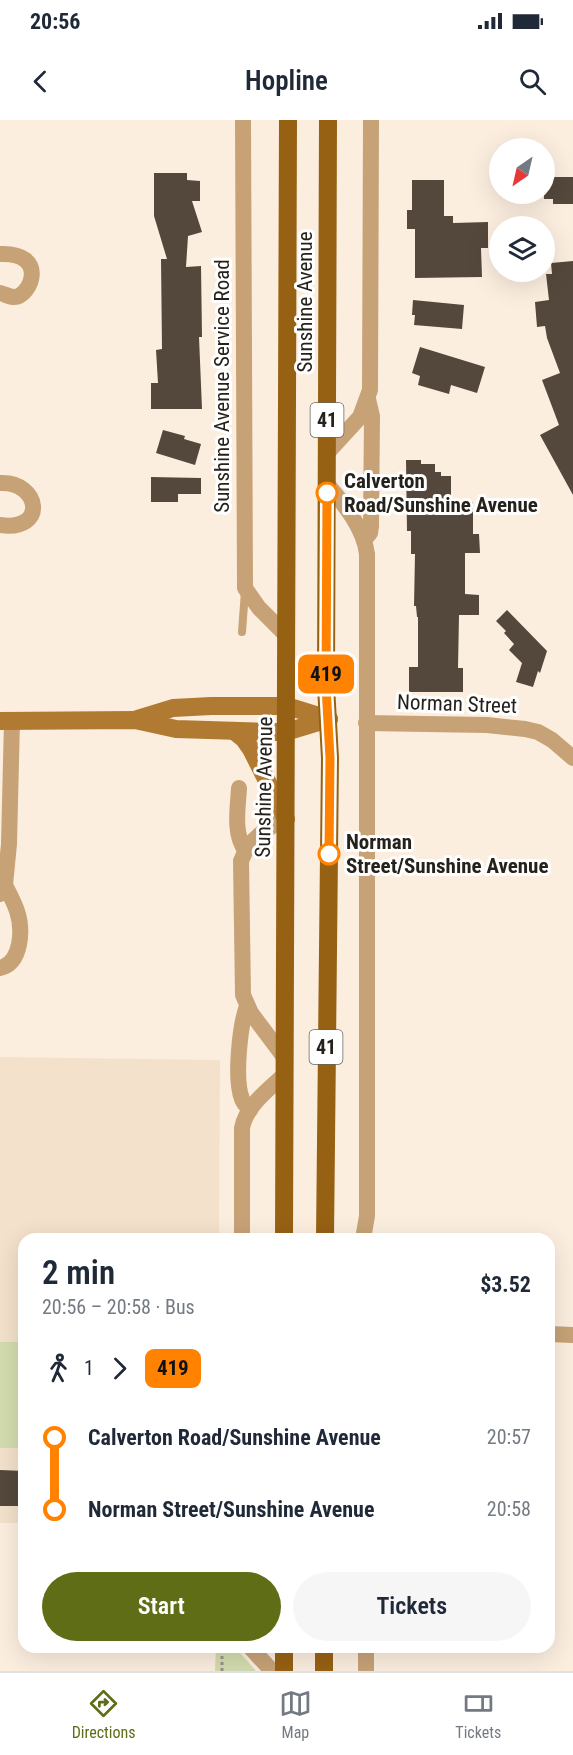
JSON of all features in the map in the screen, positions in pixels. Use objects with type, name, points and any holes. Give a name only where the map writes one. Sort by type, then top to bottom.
[{"type":"main road","name":"Sunshine Avenue","points":[[284,1233],[288,120]]},
{"type":"main road","name":"Sunshine Avenue","points":[[325,1233],[329,719],[326,686],[328,120]]},
{"type":"main road","points":[[284,1653],[284,1671]]},
{"type":"main road","points":[[318,1670],[322,1653]]},
{"type":"street","name":"Sunshine Avenue Service Road","points":[[243,120],[245,588]]},
{"type":"street","points":[[327,453],[356,422],[370,390],[371,120]]},
{"type":"street","points":[[0,254],[22,256],[30,263],[32,271],[29,287],[21,296],[13,297],[0,293]]},
{"type":"street","points":[[364,540],[370,533],[371,526],[372,416],[368,399]]},
{"type":"street","points":[[0,483],[12,483],[24,488],[34,504],[33,513],[25,524],[13,527],[0,525]]},
{"type":"street","points":[[327,484],[343,504],[364,540],[367,554],[367,1216],[364,1233]]},
{"type":"street","points":[[245,588],[259,608],[287,636]]},
{"type":"street","points":[[135,720],[173,708],[211,706],[287,706],[329,719]]},
{"type":"street","points":[[0,968],[10,964],[16,956],[19,941],[18,913],[3,889],[9,844],[6,721],[135,720],[176,729],[286,732],[329,719]]},
{"type":"street","name":"Norman Street","points":[[366,723],[487,725],[525,729],[538,732],[552,740],[573,758]]},
{"type":"street","points":[[234,731],[244,739],[250,749],[286,819],[266,828],[245,850],[241,861],[241,984],[247,1006],[284,1066],[243,1120],[242,1233]]},
{"type":"street","points":[[239,788],[237,833],[245,850]]},
{"type":"street","points":[[247,1006],[241,1026],[239,1089],[243,1101],[250,1110]]},
{"type":"street","points":[[555,1334],[573,1335]]},
{"type":"street","points":[[256,1653],[272,1671]]},
{"type":"street","points":[[366,1653],[366,1671]]},
{"type":"lane","points":[[242,632],[245,588]]},
{"type":"path","points":[[222,1653],[222,1671]]},
{"type":"shaded area","points":[[0,1057],[220,1060],[219,1233],[18,1233],[18,1523],[0,1523]]},
{"type":"green space","points":[[0,1342],[18,1342],[18,1448],[0,1448]]},
{"type":"green space","points":[[216,1653],[240,1653],[256,1671],[215,1671]]},
{"type":"building","points":[[154,173],[187,173],[187,180],[200,181],[200,201],[192,201],[202,232],[188,236],[186,267],[201,266],[202,337],[199,337],[202,409],[151,409],[151,383],[158,383],[156,350],[162,349],[161,259],[167,259],[154,216]]},
{"type":"building","points":[[555,177],[573,177],[573,204],[555,204]]},
{"type":"building","points":[[412,180],[444,180],[444,216],[453,216],[453,223],[488,222],[488,248],[481,248],[482,277],[415,278],[415,229],[407,229],[407,210],[412,210]]},
{"type":"building","points":[[573,261],[573,495],[540,435],[559,425],[542,380],[560,373],[545,326],[537,327],[535,302],[549,300],[547,282],[555,282],[555,263]]},
{"type":"building","points":[[413,300],[464,305],[462,329],[414,325]]},
{"type":"building","points":[[420,347],[485,367],[477,393],[451,385],[449,394],[418,385],[420,376],[412,373]]},
{"type":"building","points":[[163,430],[185,436],[184,439],[201,444],[195,465],[156,453]]},
{"type":"building","points":[[406,460],[421,460],[421,464],[435,464],[435,472],[441,472],[441,476],[451,476],[451,502],[473,502],[473,534],[479,534],[480,553],[465,553],[465,594],[479,595],[479,615],[459,615],[458,668],[463,668],[463,692],[409,692],[409,667],[418,667],[418,617],[416,606],[414,606],[415,554],[411,554],[411,531],[407,531]]},
{"type":"building","points":[[151,477],[201,478],[201,494],[178,494],[178,502],[151,502]]},
{"type":"building","points":[[507,610],[547,651],[533,687],[516,682],[522,663],[509,650],[514,644],[496,621]]},
{"type":"building","points":[[0,1470],[18,1471],[18,1506],[0,1506]]},
{"type":"bus line","name":"419","points":[[327,493],[326,686],[330,758],[329,854]]},
{"type":"place","name":"Calverton Road/Sunshine Avenue","points":[[327,493]]},
{"type":"place","name":"Norman Street/Sunshine Avenue","points":[[329,854]]}]
